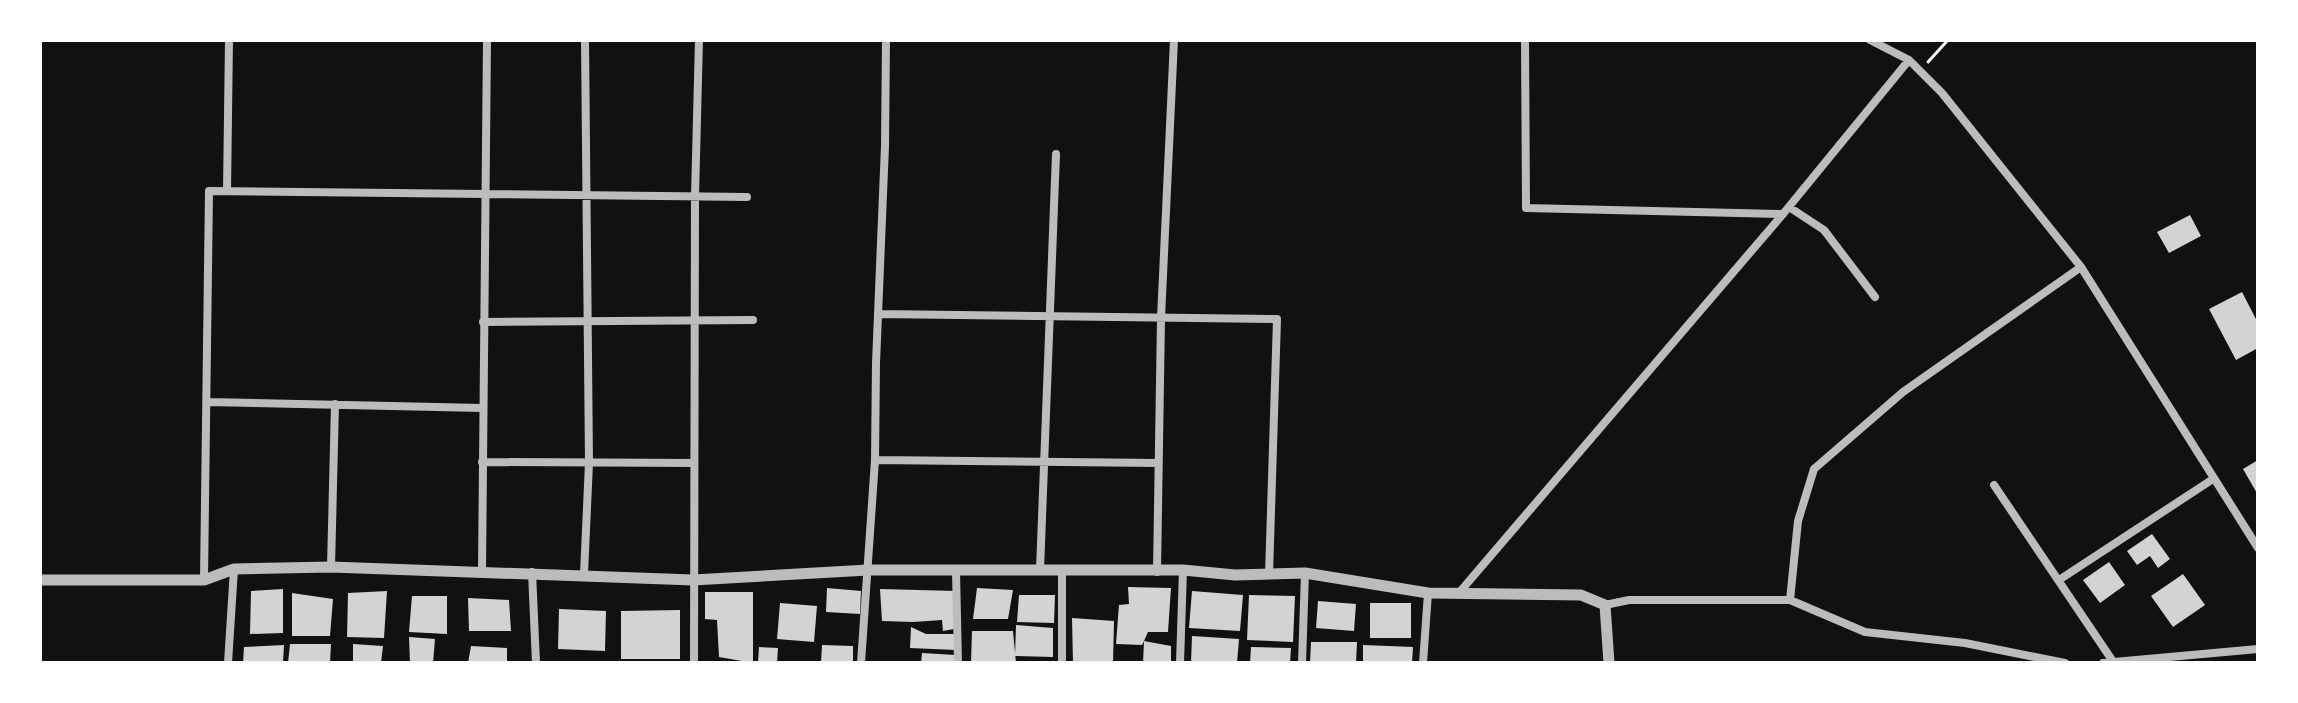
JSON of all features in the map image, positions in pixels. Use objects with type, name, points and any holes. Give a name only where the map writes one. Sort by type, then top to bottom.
[{"type":"street","points":[[227,191],[229,40]]},
{"type":"street","points":[[482,571],[483,192],[487,40]]},
{"type":"street","points":[[584,574],[589,463],[585,40]]},
{"type":"street","points":[[694,663],[695,196],[699,40]]},
{"type":"street","points":[[861,663],[875,460],[886,40]]},
{"type":"street","points":[[1157,572],[1161,318],[1174,40]]},
{"type":"street","points":[[1525,40],[1526,208],[1786,210],[1824,230],[1875,297]]},
{"type":"street","points":[[1870,40],[1909,60],[1942,93],[2081,267],[2258,548]]},
{"type":"street","points":[[1458,595],[1786,210],[1909,60]]},
{"type":"street","points":[[1040,570],[1056,154]]},
{"type":"street","points":[[204,580],[209,191],[747,197]]},
{"type":"street","points":[[1790,600],[1798,521],[1814,469],[1903,392],[2081,267]]},
{"type":"street","points":[[878,314],[1277,319],[1269,575]]},
{"type":"street","points":[[483,322],[753,320]]},
{"type":"street","points":[[207,402],[482,408]]},
{"type":"street","points":[[331,567],[335,404]]},
{"type":"street","points":[[875,460],[1158,463]]},
{"type":"street","points":[[482,462],[694,463]]},
{"type":"street","points":[[2059,580],[2213,479]]},
{"type":"street","points":[[1994,485],[2114,663]]},
{"type":"street","points":[[40,580],[204,580],[234,569],[331,567],[693,580],[868,570],[1183,570],[1235,575],[1305,573],[1428,593],[1567,593],[1605,605],[1629,600],[1790,600],[1865,632],[1965,643],[2065,663]]},
{"type":"street","points":[[228,663],[234,569]]},
{"type":"street","points":[[1062,570],[1062,663]]},
{"type":"street","points":[[1180,663],[1183,570]]},
{"type":"street","points":[[956,571],[958,663]]},
{"type":"street","points":[[532,572],[536,663]]},
{"type":"street","points":[[1302,663],[1305,573]]},
{"type":"street","points":[[1423,663],[1428,593]]},
{"type":"street","points":[[1605,605],[1609,663]]},
{"type":"street","points":[[2103,663],[2258,649]]},
{"type":"path","points":[[1920,71],[1948,40]]},
{"type":"building","points":[[2190,215],[2201,236],[2169,253],[2157,232]]},
{"type":"building","points":[[2242,292],[2258,323],[2258,348],[2236,360],[2209,309]]},
{"type":"building","points":[[2258,460],[2258,495],[2243,469]]},
{"type":"building","points":[[2152,534],[2170,559],[2158,568],[2150,556],[2137,565],[2127,551]]},
{"type":"building","points":[[2109,562],[2125,585],[2100,603],[2083,580]]},
{"type":"building","points":[[2183,574],[2205,605],[2173,627],[2151,596]]},
{"type":"building","points":[[1128,587],[1171,588],[1168,632],[1148,632],[1142,645],[1116,644],[1119,605],[1129,604]]},
{"type":"building","points":[[827,588],[861,591],[860,614],[826,612]]},
{"type":"building","points":[[977,588],[1013,590],[1008,619],[973,619]]},
{"type":"building","points":[[283,589],[283,633],[250,634],[251,591]]},
{"type":"building","points":[[880,589],[956,591],[954,629],[943,631],[942,620],[882,621]]},
{"type":"building","points":[[387,591],[384,638],[347,637],[348,593]]},
{"type":"building","points":[[1192,591],[1243,595],[1240,631],[1189,628]]},
{"type":"building","points":[[705,592],[753,592],[753,663],[719,657],[717,620],[705,619]]},
{"type":"building","points":[[292,593],[333,599],[330,636],[292,636]]},
{"type":"building","points":[[1019,595],[1055,595],[1054,623],[1017,622]]},
{"type":"building","points":[[1249,595],[1295,596],[1293,642],[1247,640]]},
{"type":"building","points":[[412,596],[447,596],[447,634],[409,632]]},
{"type":"building","points":[[468,598],[509,600],[511,631],[469,631]]},
{"type":"building","points":[[1318,601],[1356,604],[1354,631],[1316,628]]},
{"type":"building","points":[[780,603],[817,606],[814,642],[777,639]]},
{"type":"building","points":[[1370,603],[1411,603],[1411,638],[1370,638]]},
{"type":"building","points":[[559,609],[606,611],[605,651],[558,649]]},
{"type":"building","points":[[680,610],[680,659],[621,659],[621,611]]},
{"type":"building","points":[[1072,618],[1114,621],[1113,663],[1073,663]]},
{"type":"building","points":[[1016,625],[1053,628],[1053,657],[1015,656]]},
{"type":"building","points":[[911,627],[926,634],[954,634],[956,650],[910,648]]},
{"type":"building","points":[[972,631],[1013,631],[1016,663],[971,663]]},
{"type":"building","points":[[1192,636],[1239,639],[1237,663],[1191,663]]},
{"type":"building","points":[[409,637],[435,639],[433,663],[410,663]]},
{"type":"building","points":[[1144,641],[1171,646],[1171,663],[1143,663]]},
{"type":"building","points":[[1311,642],[1357,642],[1356,663],[1310,663]]},
{"type":"building","points":[[290,644],[331,644],[330,663],[288,663]]},
{"type":"building","points":[[353,644],[383,646],[381,663],[353,663]]},
{"type":"building","points":[[284,645],[283,663],[243,663],[244,647]]},
{"type":"building","points":[[822,645],[853,646],[853,663],[821,663]]},
{"type":"building","points":[[1363,645],[1413,647],[1412,663],[1363,663]]},
{"type":"building","points":[[471,646],[507,648],[507,663],[468,663]]},
{"type":"building","points":[[759,647],[778,648],[777,663],[758,663]]},
{"type":"building","points":[[1251,647],[1291,648],[1290,663],[1250,663]]},
{"type":"building","points":[[922,653],[956,655],[956,663],[921,663]]}]
